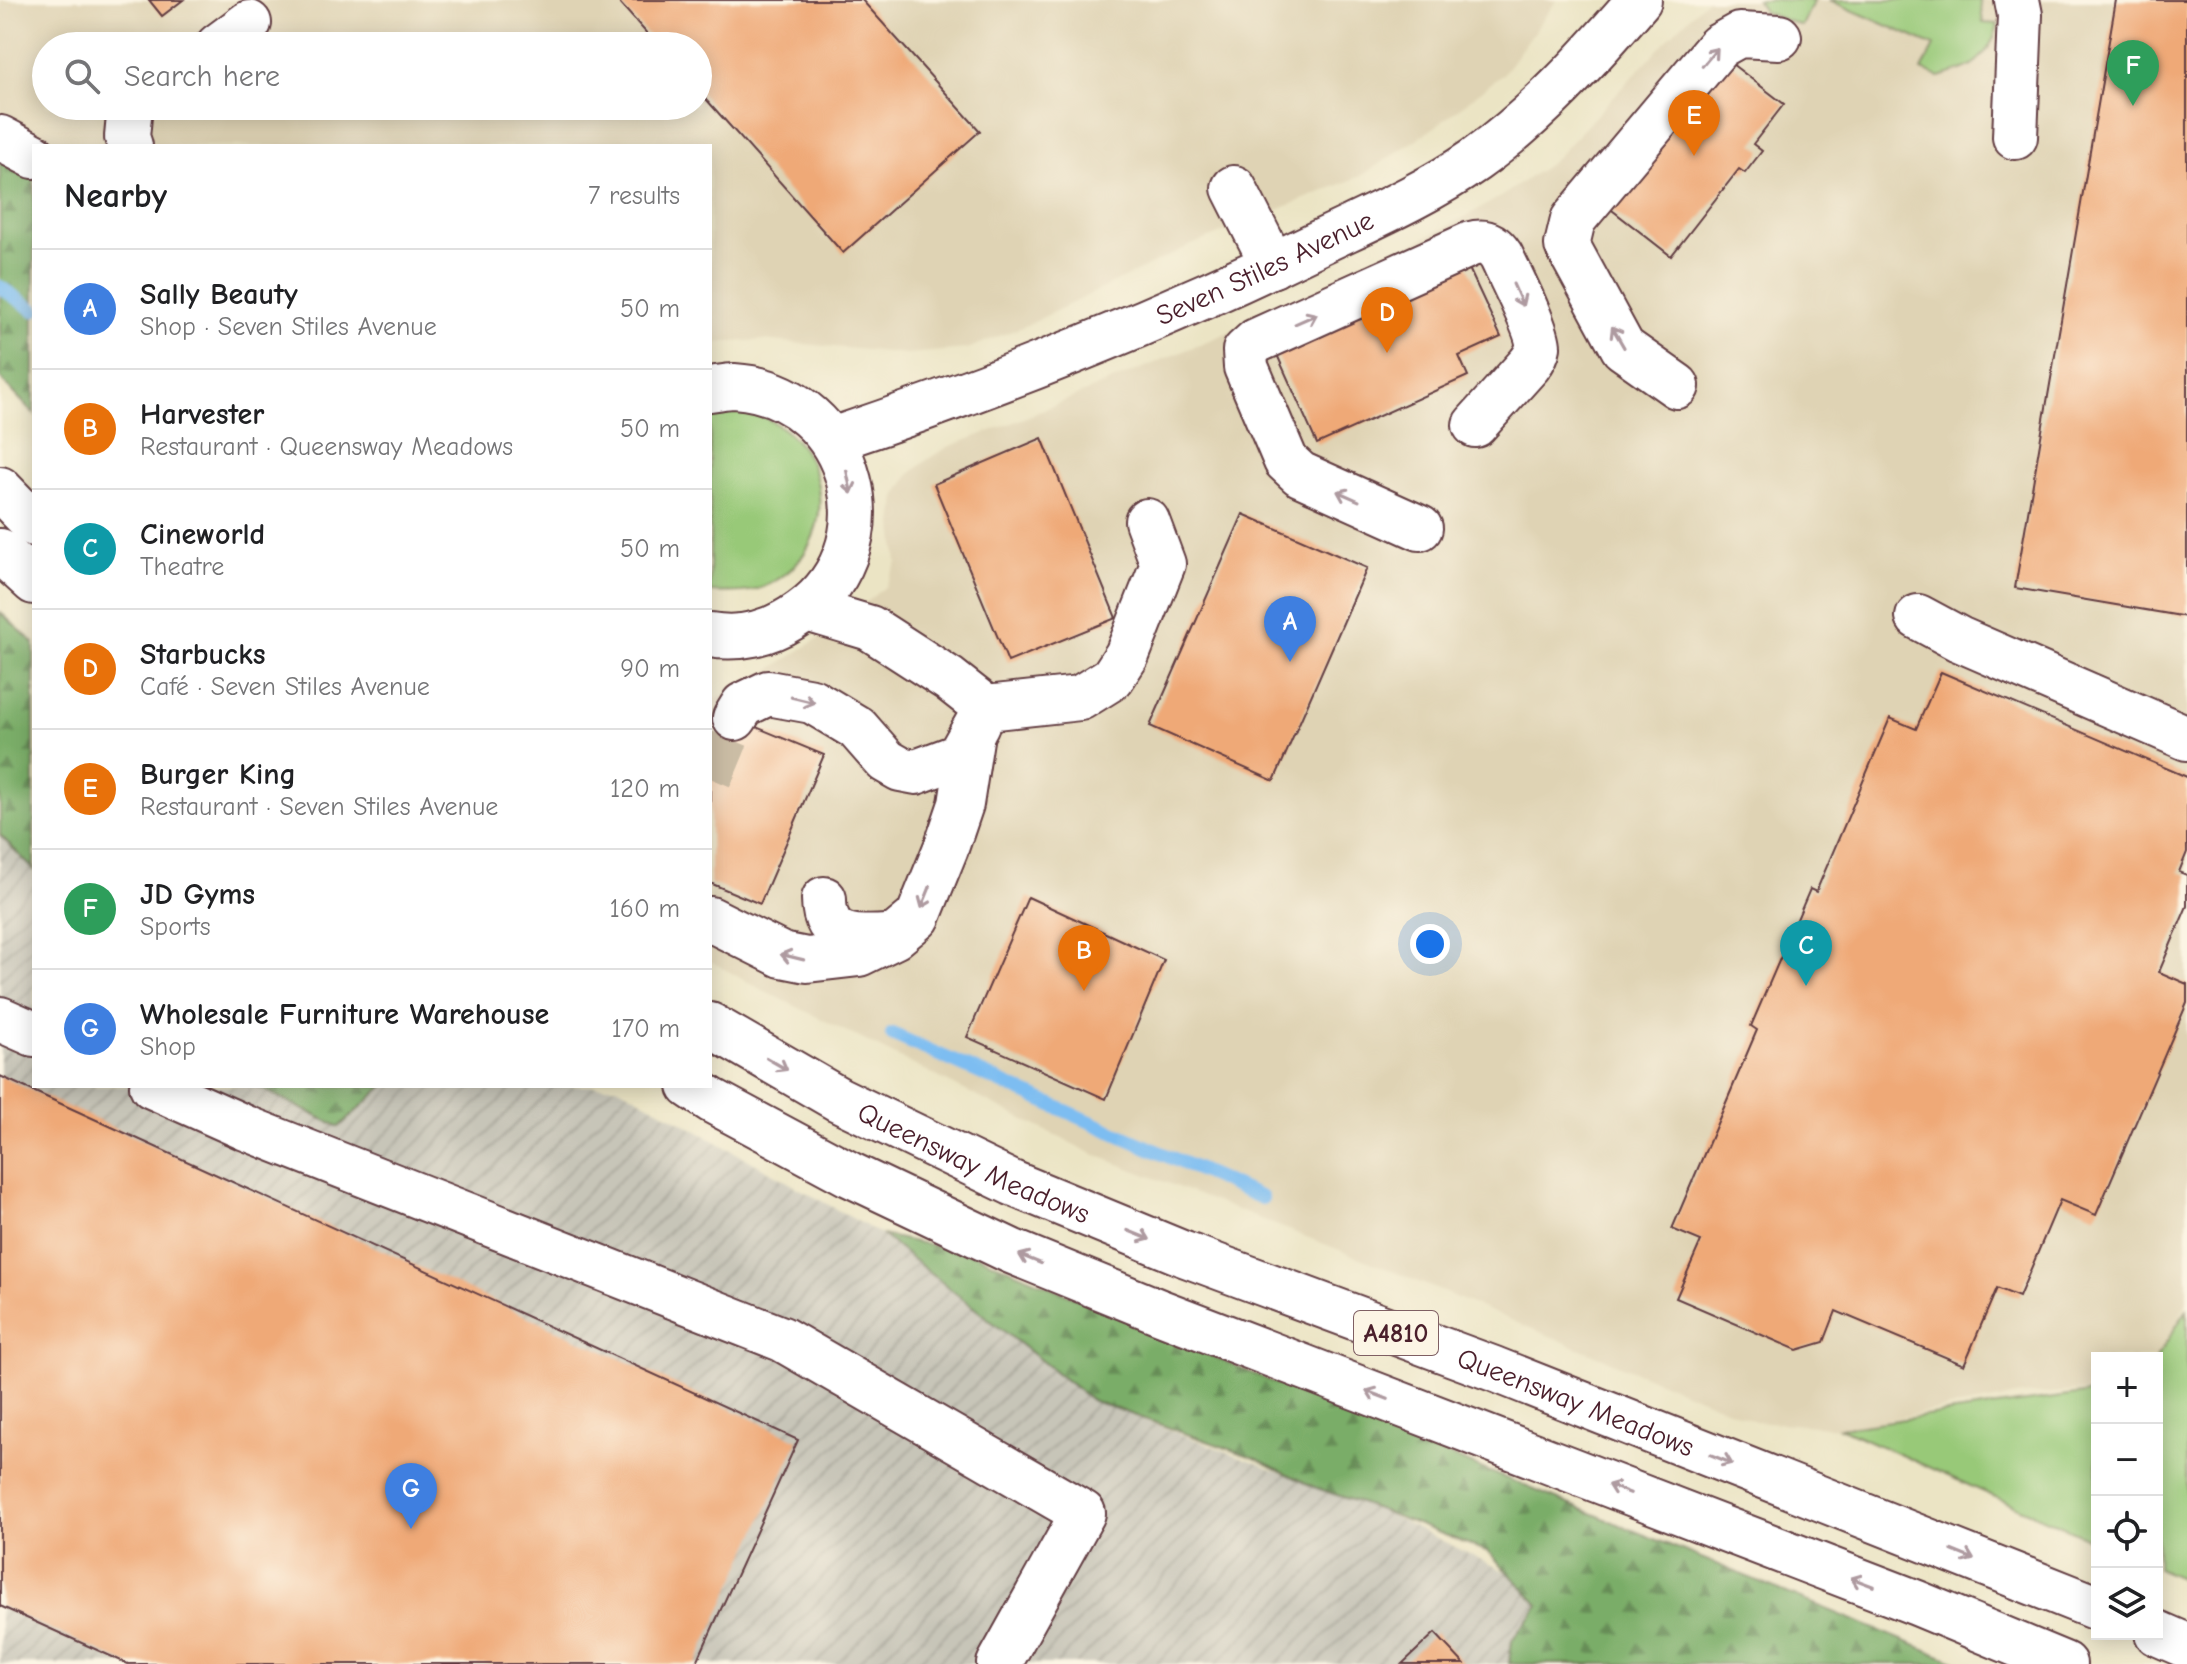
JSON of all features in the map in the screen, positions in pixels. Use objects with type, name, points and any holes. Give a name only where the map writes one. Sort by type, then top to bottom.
[{"type":"main road","name":"Seven Stiles Avenue","points":[[832,440],[980,389],[1273,265],[1434,186],[1475,160],[1518,126],[1594,53],[1639,0]]},
{"type":"main road","points":[[2015,137],[2020,15],[2017,0]]},
{"type":"main road","points":[[1677,386],[1623,348],[1567,245],[1573,220],[1719,46],[1739,35],[1779,37]]},
{"type":"main road","points":[[129,120],[129,144]]},
{"type":"main road","points":[[1234,188],[1273,265]]},
{"type":"main road","points":[[1420,528],[1300,474],[1286,461],[1246,367],[1245,351],[1256,341],[1471,244],[1488,243],[1501,256],[1538,346],[1529,365],[1475,425]]},
{"type":"main road","points":[[712,389],[733,386],[771,394],[805,412],[832,440],[849,474],[854,511],[849,548],[833,581],[807,609],[781,625],[752,635],[713,638]]},
{"type":"main road","points":[[0,481],[32,497]]},
{"type":"main road","points":[[0,489],[32,522]]},
{"type":"main road","points":[[735,718],[743,705],[768,693],[812,701],[857,728],[886,761],[900,769],[916,772],[959,756],[979,720],[1080,698],[1112,678],[1127,655],[1163,564],[1147,521]]},
{"type":"main road","points":[[0,551],[32,580]]},
{"type":"main road","points":[[712,920],[782,955],[807,960],[859,954],[894,937],[918,917],[961,804],[979,720],[949,679],[870,628],[807,609]]},
{"type":"main road","points":[[1918,617],[1959,639],[2187,738]]},
{"type":"main road","points":[[824,899],[824,915],[835,930],[861,939],[894,937]]},
{"type":"main road","points":[[0,1019],[32,1033]]},
{"type":"main road","name":"Queensway Meadows","points":[[712,1026],[838,1099],[1026,1189],[1184,1254],[1494,1369],[2091,1606]]},
{"type":"main road","points":[[156,1088],[246,1128],[782,1339],[1083,1513],[999,1664]]},
{"type":"main road","name":"A4810","points":[[694,1088],[849,1174],[1011,1251],[1158,1311],[1917,1603],[2064,1664]]},
{"type":"main road","points":[[2163,1636],[2187,1646]]},
{"type":"shaded area","points":[[0,0],[1557,0],[1503,74],[1435,127],[1361,176],[1189,246],[1027,325],[967,349],[907,354],[763,340],[712,343],[712,144],[32,144],[32,147],[0,161]]},
{"type":"shaded area","points":[[1707,0],[2187,0],[2187,1301],[2163,1354],[2091,1352],[2091,1390],[2022,1395],[1840,1428],[1755,1421],[1373,1263],[1093,1154],[712,962],[712,700],[754,680],[827,633],[885,587],[897,563],[893,525],[896,497],[909,475],[948,447],[1267,316],[1456,222],[1552,162]]},
{"type":"shaded area","points":[[0,835],[32,868],[32,1088],[260,1088],[339,1126],[382,1088],[621,1088],[882,1235],[1091,1400],[1377,1509],[1562,1599],[1631,1664],[0,1664]]},
{"type":"green space","points":[[1757,0],[1814,0],[1802,26],[1764,12]]},
{"type":"green space","points":[[1829,0],[1980,0],[1983,23],[1998,24],[1992,42],[1975,63],[1939,77],[1922,70],[1934,46]]},
{"type":"green space","points":[[0,161],[32,174],[32,412],[0,378]]},
{"type":"green space","points":[[733,410],[763,417],[787,432],[804,451],[815,474],[819,499],[817,524],[808,547],[792,568],[770,584],[748,591],[712,592],[712,413]]},
{"type":"green space","points":[[0,612],[32,641],[32,868],[0,835]]},
{"type":"green space","points":[[260,1088],[382,1088],[339,1127]]},
{"type":"green space","points":[[882,1235],[974,1254],[1312,1399],[1961,1664],[1509,1664],[1512,1640],[1539,1605],[1489,1552],[1314,1487],[1255,1458],[1091,1400]]},
{"type":"green space","points":[[2187,1310],[2187,1581],[2163,1571],[2163,1352],[2160,1352]]},
{"type":"green space","points":[[2091,1393],[2091,1539],[1840,1428]]},
{"type":"building","points":[[149,0],[183,0],[162,16]]},
{"type":"building","points":[[617,0],[862,0],[980,131],[843,253],[712,106],[712,32],[646,32]]},
{"type":"building","points":[[2116,0],[2187,0],[2187,617],[2015,588]]},
{"type":"building","points":[[1719,54],[1784,104],[1753,144],[1762,151],[1745,173],[1739,169],[1671,256],[1603,203]]},
{"type":"building","points":[[1466,262],[1501,337],[1459,356],[1468,376],[1317,444],[1274,348]]},
{"type":"building","points":[[1042,438],[1116,618],[1008,662],[934,484]]},
{"type":"building","points":[[1243,514],[1367,568],[1274,781],[1150,726]]},
{"type":"building","points":[[1941,672],[2187,777],[2187,852],[2179,872],[2187,875],[2187,906],[2159,972],[2187,984],[2187,1003],[2096,1215],[2060,1200],[2019,1297],[1997,1288],[1964,1365],[1836,1311],[1824,1342],[1797,1350],[1676,1298],[1701,1241],[1672,1229],[1757,1030],[1751,1026],[1810,889],[1816,892],[1890,718],[1916,729]]},
{"type":"building","points":[[727,715],[824,755],[760,904],[712,884],[712,750]]},
{"type":"building","points":[[1028,897],[1164,960],[1106,1099],[967,1037]]},
{"type":"building","points":[[0,1076],[798,1440],[696,1664],[128,1664],[0,1606]]},
{"type":"building","points":[[1435,1633],[1464,1664],[1402,1664]]},
{"type":"waterway","points":[[0,287],[32,309]]},
{"type":"waterway","points":[[892,1034],[1262,1198]]},
{"type":"tunnel","points":[[712,773],[735,718]]},
{"type":"place","name":"JD Gyms","points":[[2133,106]]},
{"type":"place","name":"Burger King","points":[[1694,156]]},
{"type":"place","name":"Starbucks","points":[[1387,353]]},
{"type":"place","name":"Sally Beauty","points":[[1290,662]]},
{"type":"place","name":"Cineworld","points":[[1806,986]]},
{"type":"place","name":"Harvester","points":[[1084,991]]},
{"type":"place","name":"Wholesale Furniture Warehouse","points":[[411,1529]]}]
